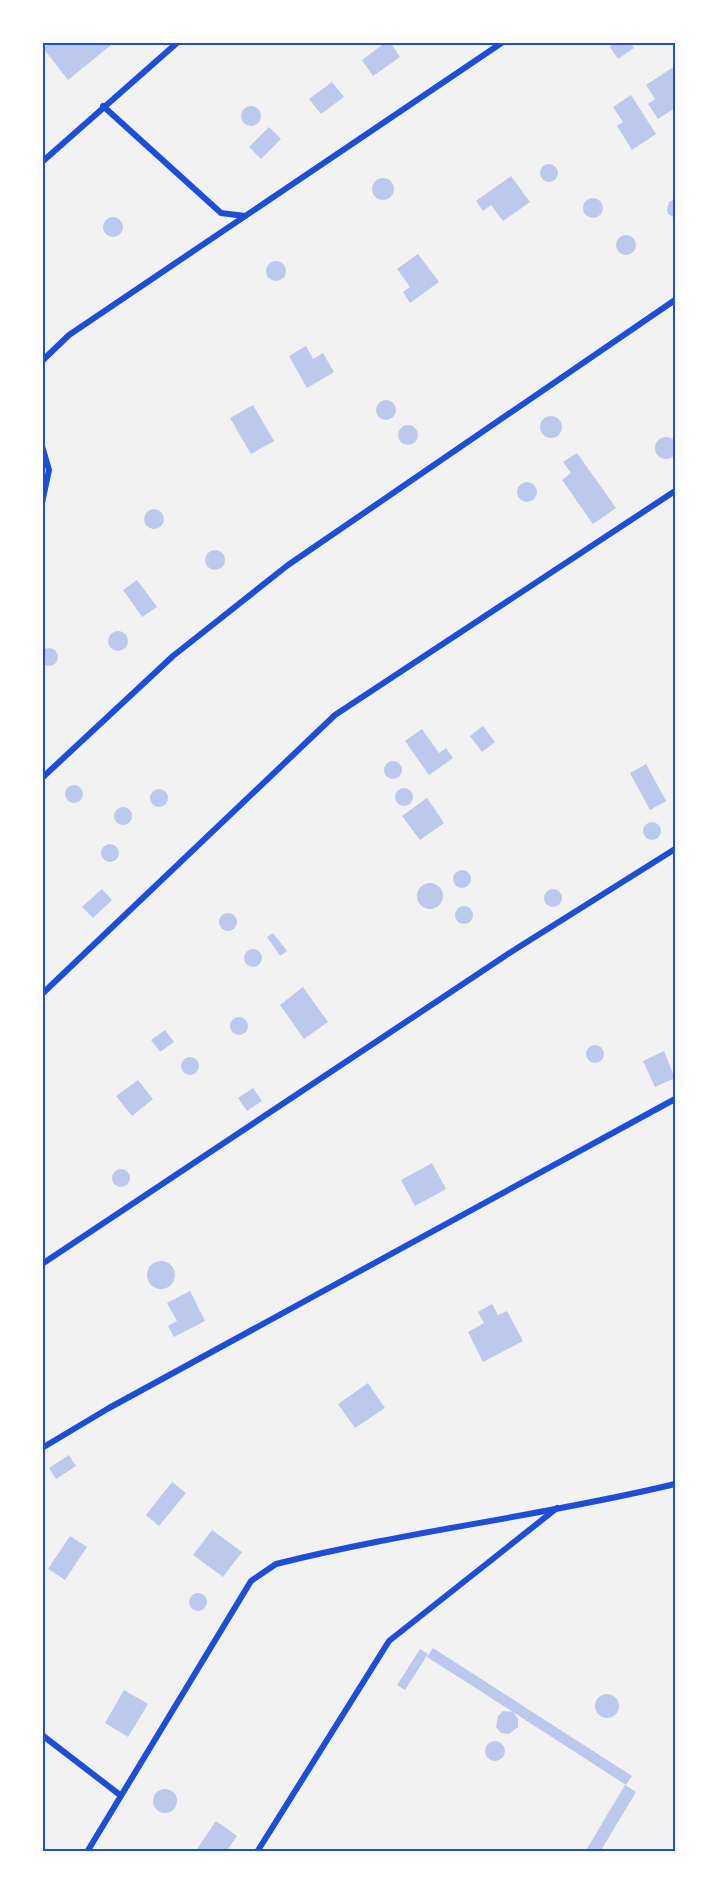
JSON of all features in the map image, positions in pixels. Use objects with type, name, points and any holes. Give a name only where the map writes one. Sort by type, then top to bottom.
[{"type":"street","points":[[42,162],[178,42]]},
{"type":"street","points":[[42,361],[69,335],[503,42]]},
{"type":"street","points":[[103,106],[221,213],[245,216]]},
{"type":"street","points":[[42,778],[173,656],[288,565],[675,300]]},
{"type":"street","points":[[42,446],[49,470],[42,503]]},
{"type":"street","points":[[42,994],[335,715],[675,491]]},
{"type":"street","points":[[42,1263],[511,952],[675,849]]},
{"type":"street","points":[[42,1448],[108,1408],[675,1100]]},
{"type":"street","points":[[87,1852],[251,1581],[276,1564],[496,1518],[675,1484]]},
{"type":"street","points":[[257,1852],[389,1641],[558,1508]]},
{"type":"street","points":[[42,1735],[120,1795]]},
{"type":"building","points":[[51,42],[108,42],[111,45],[68,80],[43,48]]},
{"type":"building","points":[[386,42],[390,42],[400,57],[373,76],[362,60]]},
{"type":"building","points":[[617,42],[630,42],[634,48],[618,59],[610,47]]},
{"type":"building","points":[[675,66],[675,108],[658,119],[648,104],[655,99],[646,85]]},
{"type":"building","points":[[332,82],[344,97],[321,114],[309,99]]},
{"type":"building","points":[[631,95],[656,134],[632,150],[617,126],[623,122],[613,107]]},
{"type":"building","points":[[251,106],[258,109],[261,116],[258,123],[251,126],[244,123],[241,116],[244,109]]},
{"type":"building","points":[[269,127],[281,139],[261,159],[249,147]]},
{"type":"building","points":[[545,164],[553,164],[558,169],[556,180],[545,182],[540,177],[540,169]]},
{"type":"building","points":[[511,176],[530,202],[503,221],[491,205],[483,211],[476,201]]},
{"type":"building","points":[[379,178],[387,178],[394,185],[394,193],[387,200],[379,200],[372,193],[372,185]]},
{"type":"building","points":[[593,198],[600,201],[603,208],[600,215],[593,218],[586,215],[583,208],[586,201]]},
{"type":"building","points":[[675,199],[675,218],[668,214],[667,209],[669,202]]},
{"type":"building","points":[[113,217],[120,220],[123,227],[120,234],[113,237],[106,234],[103,227],[106,220]]},
{"type":"building","points":[[626,235],[633,238],[636,245],[633,252],[626,255],[619,252],[616,245],[619,238]]},
{"type":"building","points":[[418,254],[439,282],[410,303],[403,292],[410,287],[397,269]]},
{"type":"building","points":[[276,261],[283,264],[286,271],[283,278],[276,281],[269,278],[266,271],[269,264]]},
{"type":"building","points":[[306,346],[313,359],[323,353],[334,372],[307,388],[289,356]]},
{"type":"building","points":[[386,400],[393,403],[396,410],[393,417],[386,420],[379,417],[376,410],[379,403]]},
{"type":"building","points":[[253,405],[274,441],[251,454],[230,418]]},
{"type":"building","points":[[551,416],[559,419],[562,427],[559,435],[551,438],[543,435],[540,427],[543,419]]},
{"type":"building","points":[[408,425],[415,428],[418,435],[415,442],[408,445],[401,442],[398,435],[401,428]]},
{"type":"building","points":[[666,437],[674,440],[677,448],[674,456],[666,459],[658,456],[655,448],[658,440]]},
{"type":"building","points":[[577,453],[616,508],[593,524],[562,480],[571,473],[563,462]]},
{"type":"building","points":[[527,482],[534,485],[537,492],[534,499],[527,502],[520,499],[517,492],[520,485]]},
{"type":"building","points":[[154,509],[161,512],[164,519],[161,526],[154,529],[147,526],[144,519],[147,512]]},
{"type":"building","points":[[215,550],[222,553],[225,560],[222,567],[215,570],[208,567],[205,560],[208,553]]},
{"type":"building","points":[[137,580],[157,607],[142,617],[123,590]]},
{"type":"building","points":[[118,631],[125,634],[128,641],[125,648],[118,651],[111,648],[108,641],[111,634]]},
{"type":"building","points":[[49,648],[55,651],[58,657],[55,663],[49,666],[43,663],[40,657],[43,651]]},
{"type":"building","points":[[483,726],[495,742],[482,752],[470,736]]},
{"type":"building","points":[[422,729],[439,753],[446,748],[453,758],[429,775],[405,741]]},
{"type":"building","points":[[389,761],[397,761],[402,766],[400,777],[389,779],[384,774],[384,766]]},
{"type":"building","points":[[646,764],[666,801],[650,810],[630,773]]},
{"type":"building","points":[[74,785],[80,788],[83,794],[80,800],[74,803],[68,800],[65,794],[68,788]]},
{"type":"building","points":[[400,788],[408,788],[413,793],[411,804],[400,806],[395,801],[395,793]]},
{"type":"building","points":[[155,789],[163,789],[168,794],[166,805],[155,807],[150,802],[150,794]]},
{"type":"building","points":[[427,798],[444,823],[420,840],[402,816]]},
{"type":"building","points":[[119,807],[127,807],[132,812],[130,823],[119,825],[114,820],[114,812]]},
{"type":"building","points":[[652,822],[658,825],[661,831],[658,837],[652,840],[646,837],[643,831],[646,825]]},
{"type":"building","points":[[106,844],[114,844],[119,849],[117,860],[106,862],[101,857],[101,849]]},
{"type":"building","points":[[462,870],[468,873],[471,879],[468,885],[462,888],[456,885],[453,879],[456,873]]},
{"type":"building","points":[[430,883],[439,887],[443,896],[439,905],[430,909],[421,905],[417,896],[421,887]]},
{"type":"building","points":[[102,889],[112,900],[93,918],[82,907]]},
{"type":"building","points":[[553,889],[559,892],[562,898],[559,904],[553,907],[547,904],[544,898],[547,892]]},
{"type":"building","points":[[464,906],[470,909],[473,915],[470,921],[464,924],[458,921],[455,915],[458,909]]},
{"type":"building","points":[[228,913],[234,916],[237,922],[234,928],[228,931],[222,928],[219,922],[222,916]]},
{"type":"building","points":[[273,933],[287,951],[280,956],[267,937]]},
{"type":"building","points":[[253,949],[259,952],[262,958],[259,964],[253,967],[247,964],[244,958],[247,952]]},
{"type":"building","points":[[303,987],[328,1022],[304,1039],[280,1005]]},
{"type":"building","points":[[239,1017],[245,1020],[248,1026],[245,1032],[239,1035],[233,1032],[230,1026],[233,1020]]},
{"type":"building","points":[[165,1030],[174,1042],[160,1052],[151,1040]]},
{"type":"building","points":[[591,1045],[599,1045],[604,1050],[602,1061],[591,1063],[586,1058],[586,1050]]},
{"type":"building","points":[[664,1051],[675,1078],[655,1087],[643,1061]]},
{"type":"building","points":[[190,1057],[196,1060],[199,1066],[196,1072],[190,1075],[184,1072],[181,1066],[184,1060]]},
{"type":"building","points":[[138,1080],[153,1099],[132,1116],[116,1096]]},
{"type":"building","points":[[253,1088],[262,1101],[247,1111],[238,1098]]},
{"type":"building","points":[[432,1163],[446,1189],[415,1206],[401,1180]]},
{"type":"building","points":[[121,1169],[127,1172],[130,1178],[127,1184],[121,1187],[115,1184],[112,1178],[115,1172]]},
{"type":"building","points":[[161,1261],[171,1265],[175,1275],[171,1285],[161,1289],[151,1285],[147,1275],[151,1265]]},
{"type":"building","points":[[190,1291],[205,1321],[174,1337],[168,1326],[177,1321],[167,1303]]},
{"type":"building","points":[[492,1304],[498,1315],[507,1311],[523,1341],[483,1362],[468,1332],[484,1323],[478,1312]]},
{"type":"building","points":[[368,1383],[385,1408],[355,1428],[338,1404]]},
{"type":"building","points":[[69,1455],[76,1466],[56,1479],[49,1468]]},
{"type":"building","points":[[172,1482],[186,1493],[159,1526],[146,1515]]},
{"type":"building","points":[[212,1530],[242,1552],[223,1577],[193,1555]]},
{"type":"building","points":[[70,1536],[87,1547],[65,1580],[48,1569]]},
{"type":"building","points":[[198,1593],[204,1596],[207,1602],[204,1608],[198,1611],[192,1608],[189,1602],[192,1596]]},
{"type":"building","points":[[433,1648],[632,1776],[626,1785],[427,1657]]},
{"type":"building","points":[[420,1649],[428,1654],[405,1690],[397,1685]]},
{"type":"building","points":[[124,1690],[148,1704],[128,1737],[105,1723]]},
{"type":"building","points":[[607,1694],[615,1698],[619,1706],[615,1714],[607,1718],[599,1714],[595,1706],[599,1698]]},
{"type":"building","points":[[503,1711],[513,1712],[518,1719],[518,1727],[509,1734],[501,1733],[496,1727],[498,1716]]},
{"type":"building","points":[[491,1741],[499,1741],[505,1747],[505,1755],[499,1761],[491,1761],[485,1755],[485,1747]]},
{"type":"building","points":[[625,1785],[636,1792],[600,1852],[585,1852]]},
{"type":"building","points":[[165,1789],[173,1793],[177,1801],[173,1809],[165,1813],[157,1809],[153,1801],[157,1793]]},
{"type":"building","points":[[216,1821],[237,1836],[226,1852],[195,1852]]}]
